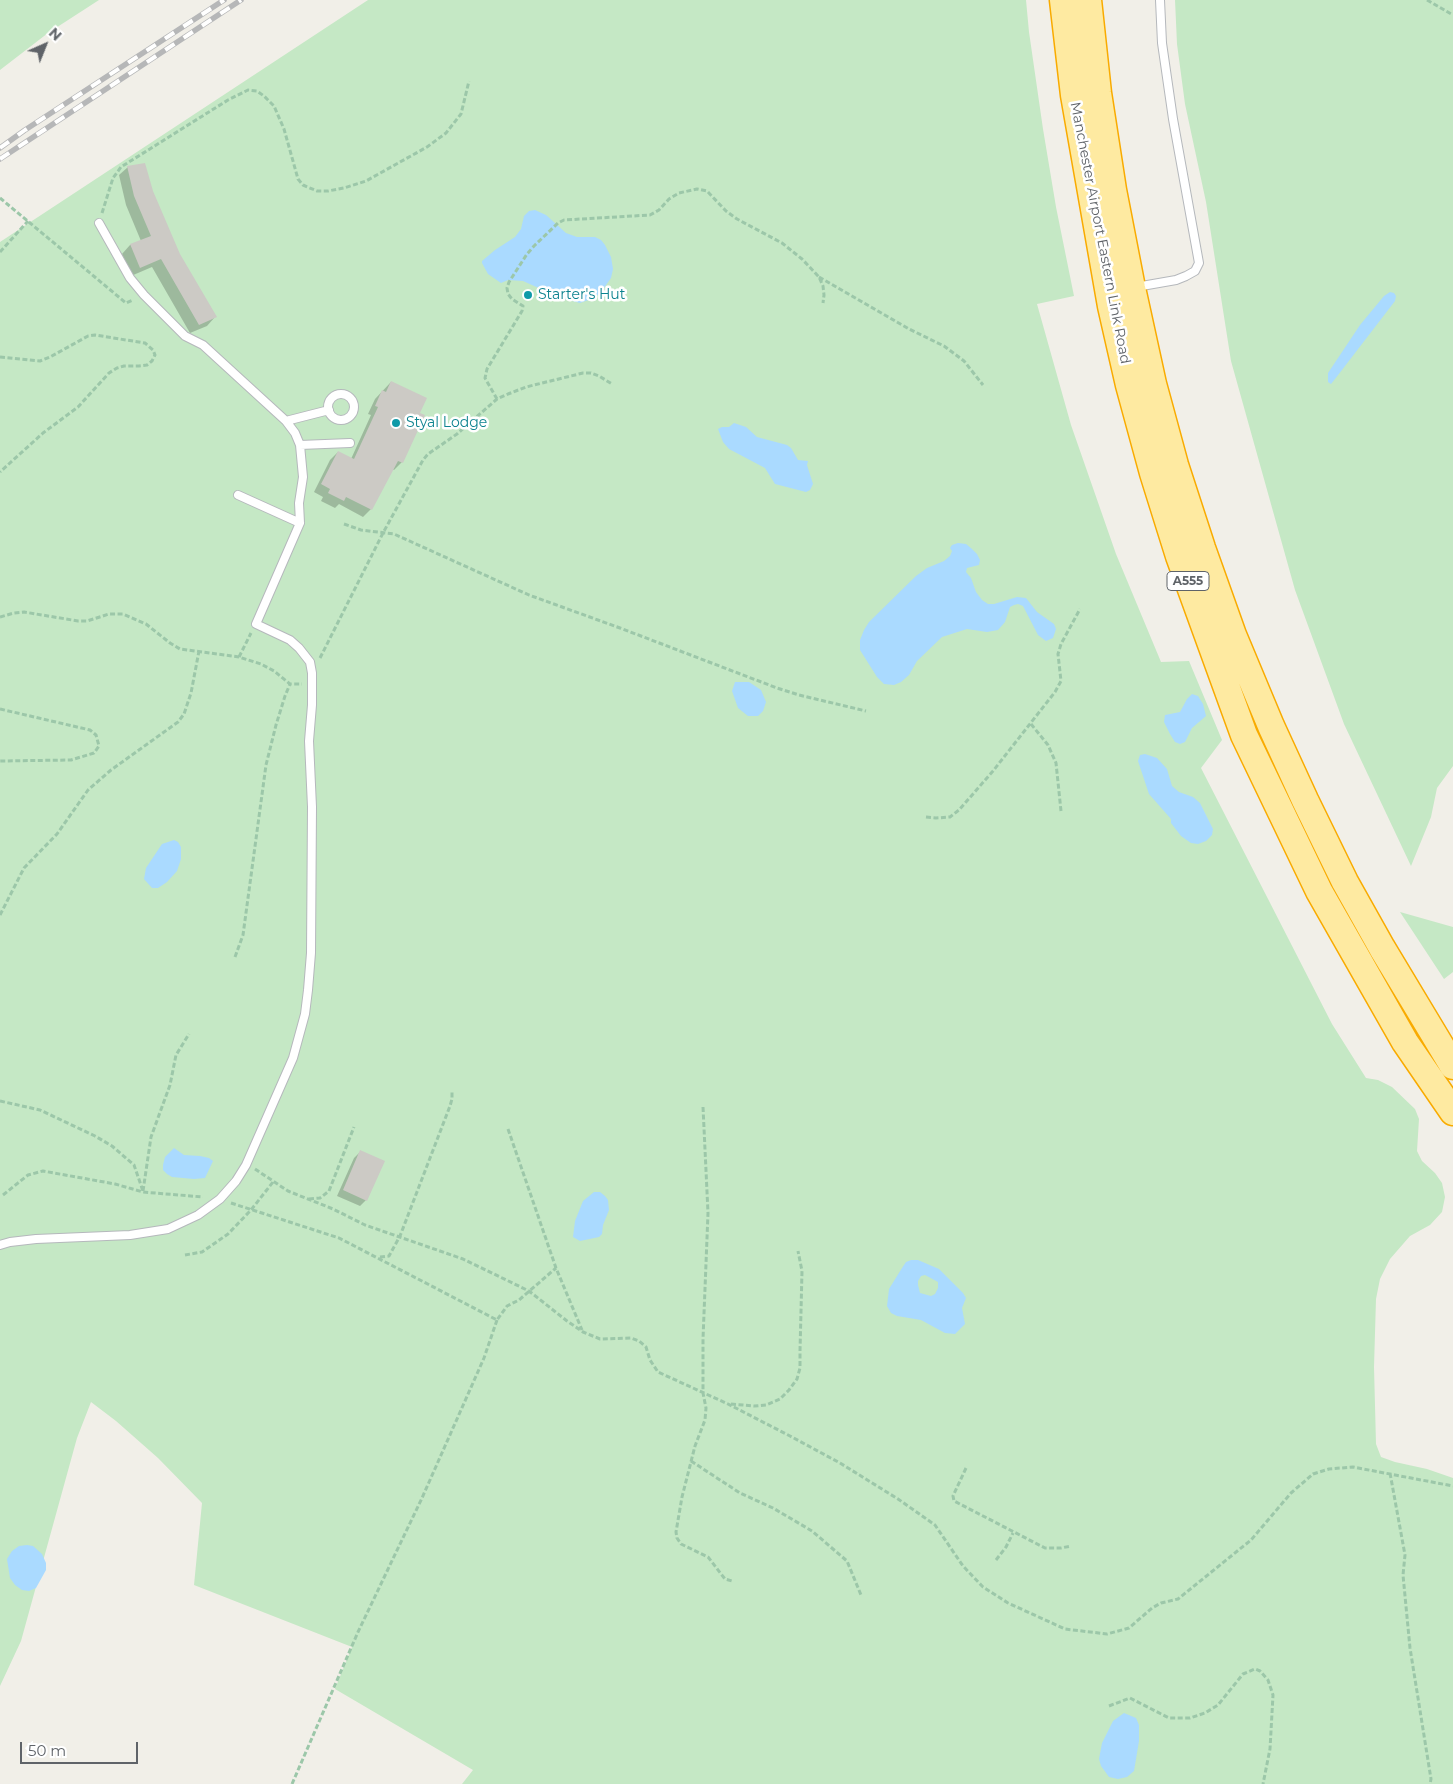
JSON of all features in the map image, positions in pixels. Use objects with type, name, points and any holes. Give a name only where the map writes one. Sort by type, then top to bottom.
[{"type":"highway","name":"Manchester Airport Eastern Link Road","points":[[1063,0],[1074,95],[1111,306],[1129,385],[1178,556],[1244,735],[1319,892],[1405,1042],[1453,1112]]},
{"type":"highway","name":"Manchester Airport Eastern Link Road","points":[[1088,0],[1098,93],[1132,288],[1153,384],[1175,466],[1202,548],[1233,635],[1271,726],[1345,882],[1392,966],[1453,1066]]},
{"type":"lane","points":[[1132,288],[1181,278],[1195,271],[1199,263],[1173,119],[1162,43],[1160,0]]},
{"type":"lane","points":[[0,1245],[36,1239],[130,1235],[168,1229],[198,1215],[220,1199],[236,1181],[246,1165],[294,1058],[305,1014],[308,990],[311,954],[312,817],[309,741],[312,673],[307,656],[290,640],[256,624],[300,523],[299,503],[303,477],[300,446],[295,433],[286,421],[203,346],[186,336],[144,295],[130,278],[99,223]]},
{"type":"lane","points":[[286,421],[329,410]]},
{"type":"lane","points":[[300,446],[350,444]]},
{"type":"lane","points":[[238,495],[300,523]]},
{"type":"path","points":[[1427,0],[1453,15]]},
{"type":"path","points":[[99,223],[112,178],[121,168],[228,100],[248,90],[256,91],[274,106],[284,129],[298,178],[302,185],[317,191],[328,191],[366,181],[427,147],[446,133],[461,114],[469,81]]},
{"type":"path","points":[[497,399],[485,378],[487,369],[522,311],[523,306],[512,299],[508,294],[507,288],[527,254],[558,223],[572,220],[650,215],[679,193],[697,189],[707,191],[726,211],[782,243],[802,259],[819,277],[909,329],[944,346],[964,362],[983,386]]},
{"type":"path","points":[[0,198],[126,303],[144,295]]},
{"type":"path","points":[[0,252],[28,220]]},
{"type":"path","points":[[819,277],[823,286],[823,304]]},
{"type":"path","points":[[0,357],[40,361],[88,336],[95,335],[145,343],[153,350],[155,355],[152,361],[147,364],[116,368],[78,407],[44,433],[0,472]]},
{"type":"path","points":[[0,617],[24,612],[87,621],[116,613],[123,614],[146,624],[170,644],[180,649],[239,657],[261,664],[274,671],[290,684],[302,685],[312,673],[383,533],[428,454],[457,434],[497,399],[526,387],[582,373],[591,373],[612,384]]},
{"type":"path","points":[[344,524],[361,530],[394,534],[529,595],[799,696],[866,711]]},
{"type":"path","points":[[926,817],[936,818],[954,814],[993,771],[1031,724],[1061,682],[1058,654],[1061,644],[1080,608]]},
{"type":"path","points":[[239,657],[256,624]]},
{"type":"path","points":[[0,915],[24,868],[57,834],[88,790],[111,770],[178,722],[184,714],[191,693],[199,651]]},
{"type":"path","points":[[235,957],[243,935],[266,766],[284,696],[290,684]]},
{"type":"path","points":[[0,709],[90,730],[96,735],[99,746],[94,752],[71,760],[0,761]]},
{"type":"path","points":[[1031,724],[1048,745],[1056,763],[1061,811]]},
{"type":"path","points":[[143,1192],[151,1137],[170,1085],[176,1055],[189,1034]]},
{"type":"path","points":[[377,1257],[389,1256],[400,1236],[450,1106],[452,1090]]},
{"type":"path","points":[[0,1101],[40,1110],[112,1146],[134,1165],[143,1192]]},
{"type":"path","points":[[703,1107],[708,1213],[703,1339],[703,1393],[706,1408],[705,1420],[695,1446],[676,1523],[676,1538],[681,1544],[708,1556],[726,1579],[732,1581]]},
{"type":"path","points":[[308,1199],[320,1198],[329,1191],[354,1127]]},
{"type":"path","points":[[508,1129],[556,1268],[583,1332]]},
{"type":"path","points":[[246,1165],[258,1170],[288,1191],[365,1225],[463,1259],[529,1291],[556,1314],[583,1332],[600,1339],[631,1338],[639,1341],[646,1347],[650,1360],[658,1372],[728,1404],[840,1463],[930,1520],[963,1566],[983,1587],[1036,1617],[1065,1629],[1107,1634],[1129,1628],[1152,1608],[1178,1598],[1251,1540],[1291,1493],[1313,1474],[1329,1469],[1353,1467],[1453,1486]]},
{"type":"path","points":[[4,1195],[28,1175],[43,1171],[106,1182],[143,1192],[220,1199],[339,1238],[498,1320]]},
{"type":"path","points":[[185,1255],[202,1252],[228,1234],[251,1210],[273,1182]]},
{"type":"path","points":[[728,1404],[766,1405],[780,1399],[797,1379],[800,1368],[802,1271],[798,1251]]},
{"type":"path","points":[[292,1784],[358,1632],[422,1498],[484,1358],[498,1320],[507,1306],[519,1300],[556,1268]]},
{"type":"path","points":[[691,1461],[740,1493],[773,1508],[812,1531],[847,1561],[861,1595]]},
{"type":"path","points":[[966,1468],[953,1496],[954,1501],[1045,1548],[1071,1546]]},
{"type":"path","points":[[1390,1473],[1405,1555],[1403,1576],[1410,1648],[1431,1779],[1430,1784]]},
{"type":"path","points":[[996,1560],[1006,1547],[1013,1533]]},
{"type":"path","points":[[1108,1706],[1130,1698],[1169,1718],[1190,1718],[1205,1713],[1218,1705],[1243,1674],[1255,1669],[1260,1671],[1268,1680],[1273,1696],[1270,1748],[1263,1784]]},
{"type":"green space","points":[[0,0],[99,0],[48,33],[0,70]]},
{"type":"green space","points":[[368,0],[1026,0],[1043,129],[1074,296],[1037,304],[1071,425],[1116,554],[1161,662],[1189,661],[1222,740],[1201,768],[1332,1024],[1366,1078],[1378,1080],[1392,1087],[1415,1109],[1419,1119],[1417,1151],[1422,1161],[1435,1173],[1442,1183],[1445,1197],[1442,1212],[1430,1225],[1410,1236],[1390,1259],[1380,1279],[1376,1299],[1374,1367],[1376,1444],[1381,1457],[1453,1478],[1453,1784],[462,1784],[473,1770],[335,1689],[352,1647],[194,1585],[202,1503],[158,1458],[91,1402],[77,1438],[21,1641],[0,1686],[0,242]]},
{"type":"green space","points":[[1175,0],[1453,0],[1453,766],[1437,788],[1431,817],[1411,866],[1344,724],[1295,590],[1231,361],[1206,202],[1185,104],[1177,44]]},
{"type":"green space","points":[[1400,912],[1453,927],[1453,972],[1444,979]]},
{"type":"water","points":[[535,210],[546,215],[566,233],[577,237],[595,237],[605,245],[611,257],[613,269],[611,278],[594,298],[580,303],[561,298],[523,281],[508,280],[501,283],[488,274],[482,261],[515,237],[521,229],[524,216],[529,211]]},
{"type":"water","points":[[1390,292],[1396,296],[1395,301],[1331,384],[1328,382],[1328,373],[1360,325],[1384,296]]},
{"type":"water","points":[[734,423],[746,427],[757,437],[787,445],[798,460],[808,461],[807,465],[813,484],[810,490],[806,492],[775,484],[765,468],[729,449],[723,442],[718,429],[729,427]]},
{"type":"water","points":[[958,543],[966,544],[977,554],[980,560],[979,565],[967,568],[966,572],[982,600],[988,604],[994,604],[1017,597],[1026,598],[1037,612],[1054,624],[1056,629],[1053,638],[1046,641],[1038,635],[1023,606],[1014,605],[1010,607],[1005,622],[998,630],[987,632],[967,629],[942,637],[917,661],[909,675],[901,682],[894,685],[884,684],[877,677],[860,650],[860,640],[864,630],[869,622],[916,576],[927,568],[944,561],[950,556],[952,545]]},
{"type":"water","points":[[735,682],[749,682],[761,690],[766,702],[763,711],[758,716],[748,716],[738,708],[732,691]]},
{"type":"water","points":[[1192,694],[1198,696],[1203,704],[1206,716],[1192,728],[1185,742],[1180,744],[1175,742],[1170,734],[1164,722],[1165,715],[1180,712]]},
{"type":"water","points":[[1145,754],[1157,758],[1167,769],[1172,786],[1200,803],[1213,829],[1212,835],[1206,841],[1198,844],[1191,843],[1181,836],[1171,823],[1171,819],[1149,794],[1138,761],[1140,755]]},
{"type":"water","points":[[174,840],[181,847],[181,859],[177,871],[167,882],[158,888],[152,888],[144,879],[146,868],[162,844]]},
{"type":"water","points":[[174,1148],[184,1155],[200,1156],[213,1161],[205,1178],[172,1177],[167,1174],[163,1170],[165,1157]]},
{"type":"water","points":[[594,1192],[600,1192],[605,1196],[608,1200],[609,1210],[603,1225],[602,1234],[599,1237],[580,1241],[573,1237],[575,1221],[583,1201]]},
{"type":"water","points":[[918,1260],[939,1269],[963,1293],[966,1298],[962,1308],[965,1324],[955,1334],[945,1333],[921,1320],[897,1316],[891,1313],[887,1306],[889,1289],[906,1262]],"holes":[[[925,1275],[938,1282],[935,1294],[931,1296],[920,1293],[918,1281],[921,1276]]]},
{"type":"water","points":[[19,1546],[33,1546],[42,1554],[46,1563],[46,1570],[36,1588],[29,1591],[22,1590],[10,1578],[7,1559],[12,1551]]},
{"type":"water","points":[[1124,1713],[1136,1718],[1139,1725],[1139,1741],[1134,1771],[1127,1777],[1118,1779],[1109,1777],[1101,1766],[1099,1759],[1102,1743],[1113,1721]]},
{"type":"building","points":[[145,163],[153,191],[180,254],[217,317],[199,325],[161,259],[140,268],[130,244],[151,236],[134,196],[127,166]]},
{"type":"building","points":[[391,381],[427,398],[420,413],[425,415],[403,463],[398,461],[372,510],[346,497],[344,501],[328,493],[330,489],[321,484],[338,451],[354,459],[378,407],[375,406],[382,390],[386,392]]},
{"type":"building","points":[[360,1150],[385,1161],[367,1201],[343,1190]]},
{"type":"railway","points":[[0,148],[224,0]]},
{"type":"railway","points":[[0,159],[241,0]]},
{"type":"place","name":"Starter's Hut","points":[[528,295]]},
{"type":"place","name":"Styal Lodge","points":[[396,423]]}]
